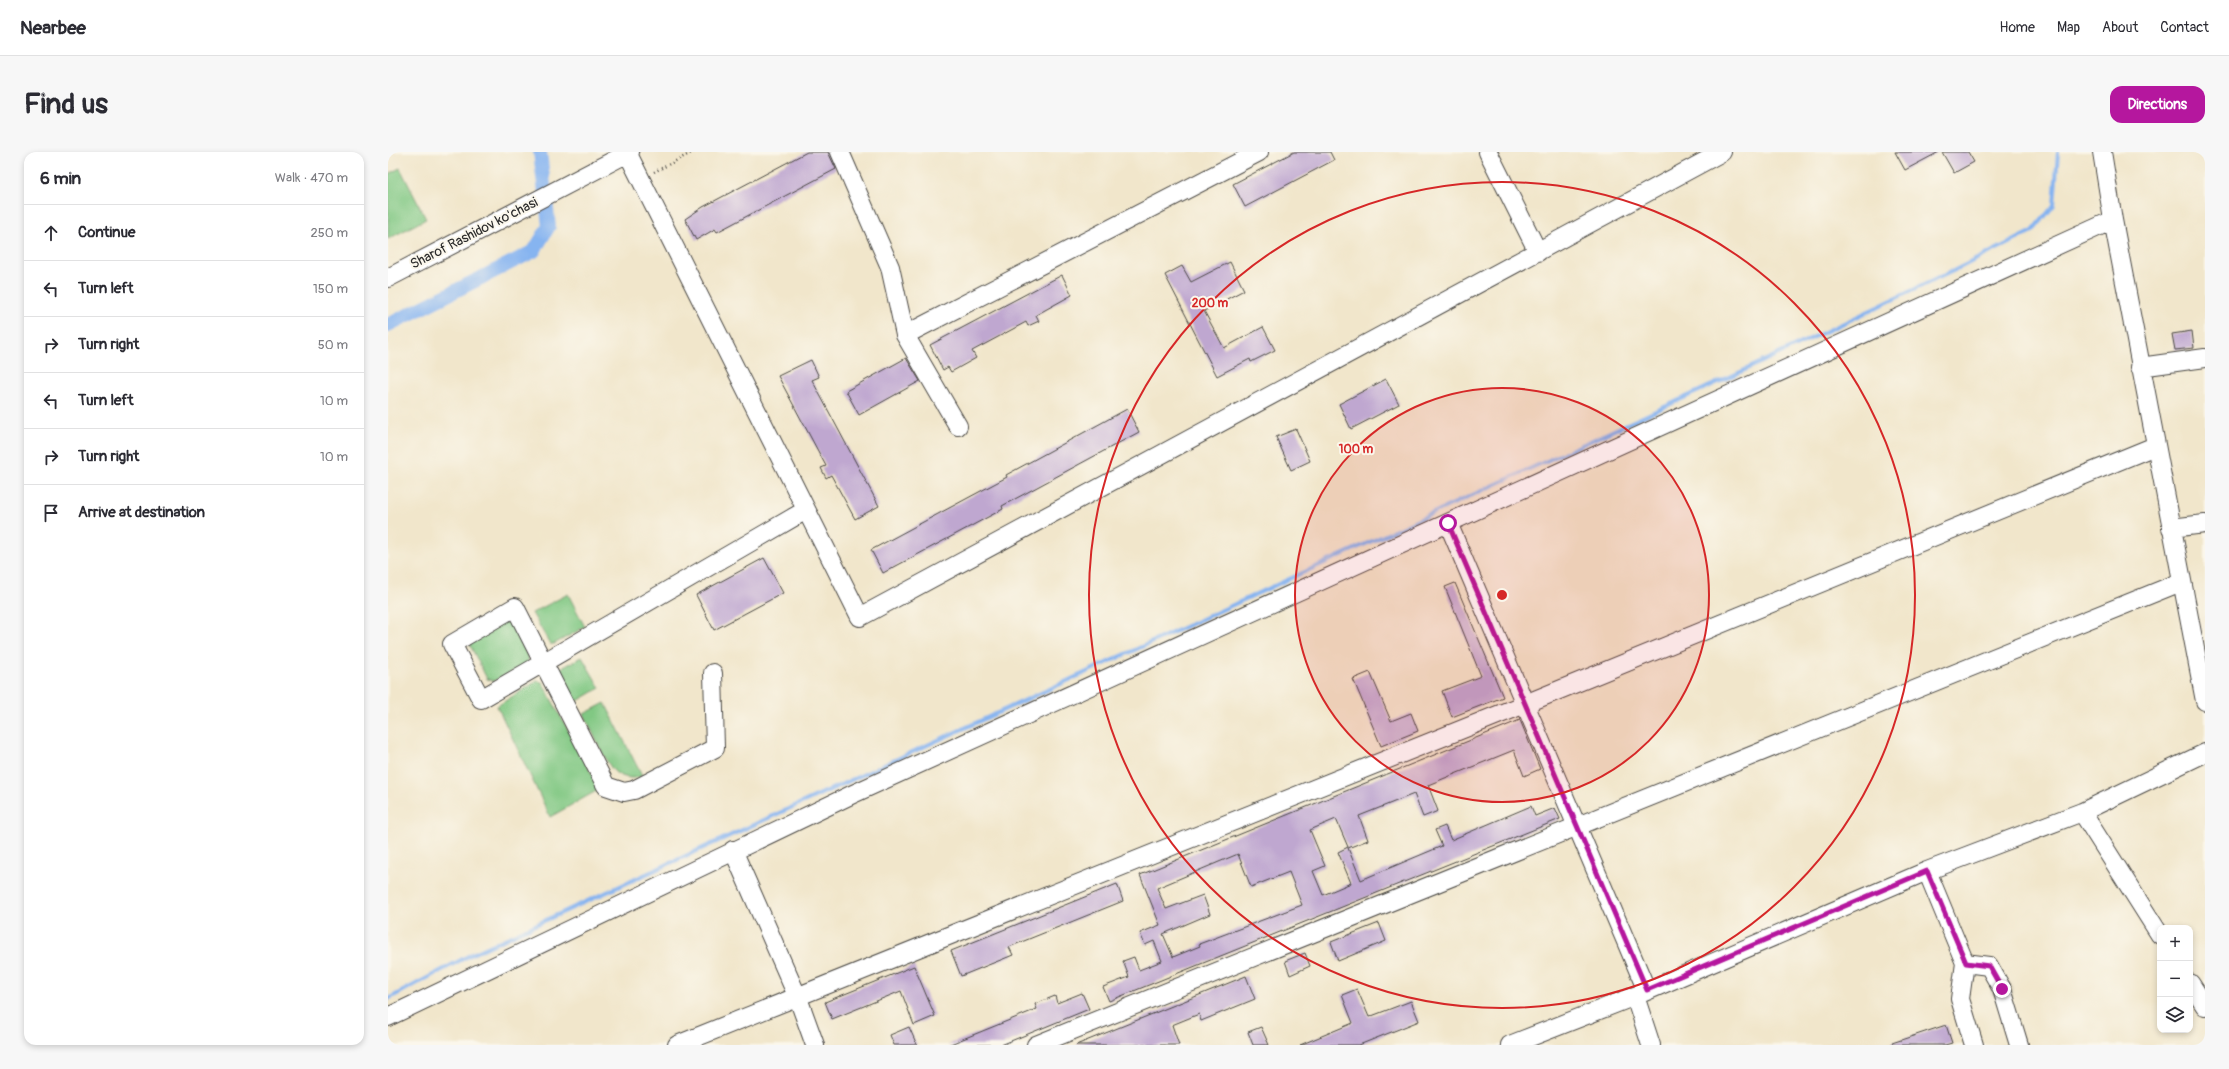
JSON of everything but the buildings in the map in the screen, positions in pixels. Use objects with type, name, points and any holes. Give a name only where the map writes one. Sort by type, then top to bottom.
[{"type":"street","points":[[628,152],[860,617],[1722,152]]},
{"type":"street","name":"Sharof Rashidov ko'chasi","points":[[388,278],[628,152]]},
{"type":"street","points":[[840,152],[890,267],[906,335],[958,426]]},
{"type":"street","points":[[906,335],[1259,152]]},
{"type":"street","points":[[1488,152],[1538,252]]},
{"type":"street","points":[[2102,152],[2112,220],[2205,701]]},
{"type":"street","points":[[388,1017],[733,850],[2112,220]]},
{"type":"street","points":[[2140,367],[2205,358]]},
{"type":"street","points":[[677,1045],[798,998],[1525,704],[2155,446]]},
{"type":"street","points":[[713,673],[715,748],[634,790],[624,792],[606,786],[543,663],[515,607],[452,644],[481,699],[543,663],[806,510]]},
{"type":"street","points":[[1448,523],[1577,826],[1641,993],[1650,1045]]},
{"type":"street","points":[[2171,528],[2205,524]]},
{"type":"street","points":[[1036,1045],[2181,582]]},
{"type":"street","points":[[1510,1045],[1641,993],[1927,871],[2082,812],[2205,753]]},
{"type":"street","points":[[2082,812],[2157,930]]},
{"type":"street","points":[[733,850],[798,998],[815,1045]]},
{"type":"street","points":[[1927,871],[1966,963],[1960,999],[1974,1045]]},
{"type":"street","points":[[1966,963],[1989,966],[2002,989],[2019,1045]]},
{"type":"street","points":[[2193,988],[2205,1006]]},
{"type":"green space","points":[[400,168],[426,219],[388,239],[388,174]]},
{"type":"green space","points":[[568,594],[585,627],[554,644],[550,644],[532,613]]},
{"type":"green space","points":[[504,621],[511,623],[529,657],[527,664],[494,681],[487,679],[470,645],[471,640]]},
{"type":"green space","points":[[582,657],[600,688],[574,703],[556,671]]},
{"type":"green space","points":[[537,681],[542,682],[600,789],[550,817],[497,706]]},
{"type":"green space","points":[[605,703],[642,776],[631,778],[619,775],[610,766],[602,752],[584,714]]},
{"type":"waterway","points":[[388,325],[534,251],[549,226],[540,152]]},
{"type":"waterway","points":[[388,999],[472,954],[1747,369],[1953,271],[2033,231],[2054,205],[2058,152]]},
{"type":"route","points":[[1448,523],[1647,990],[1927,871],[1966,963],[1989,966],[2002,989]]}]
